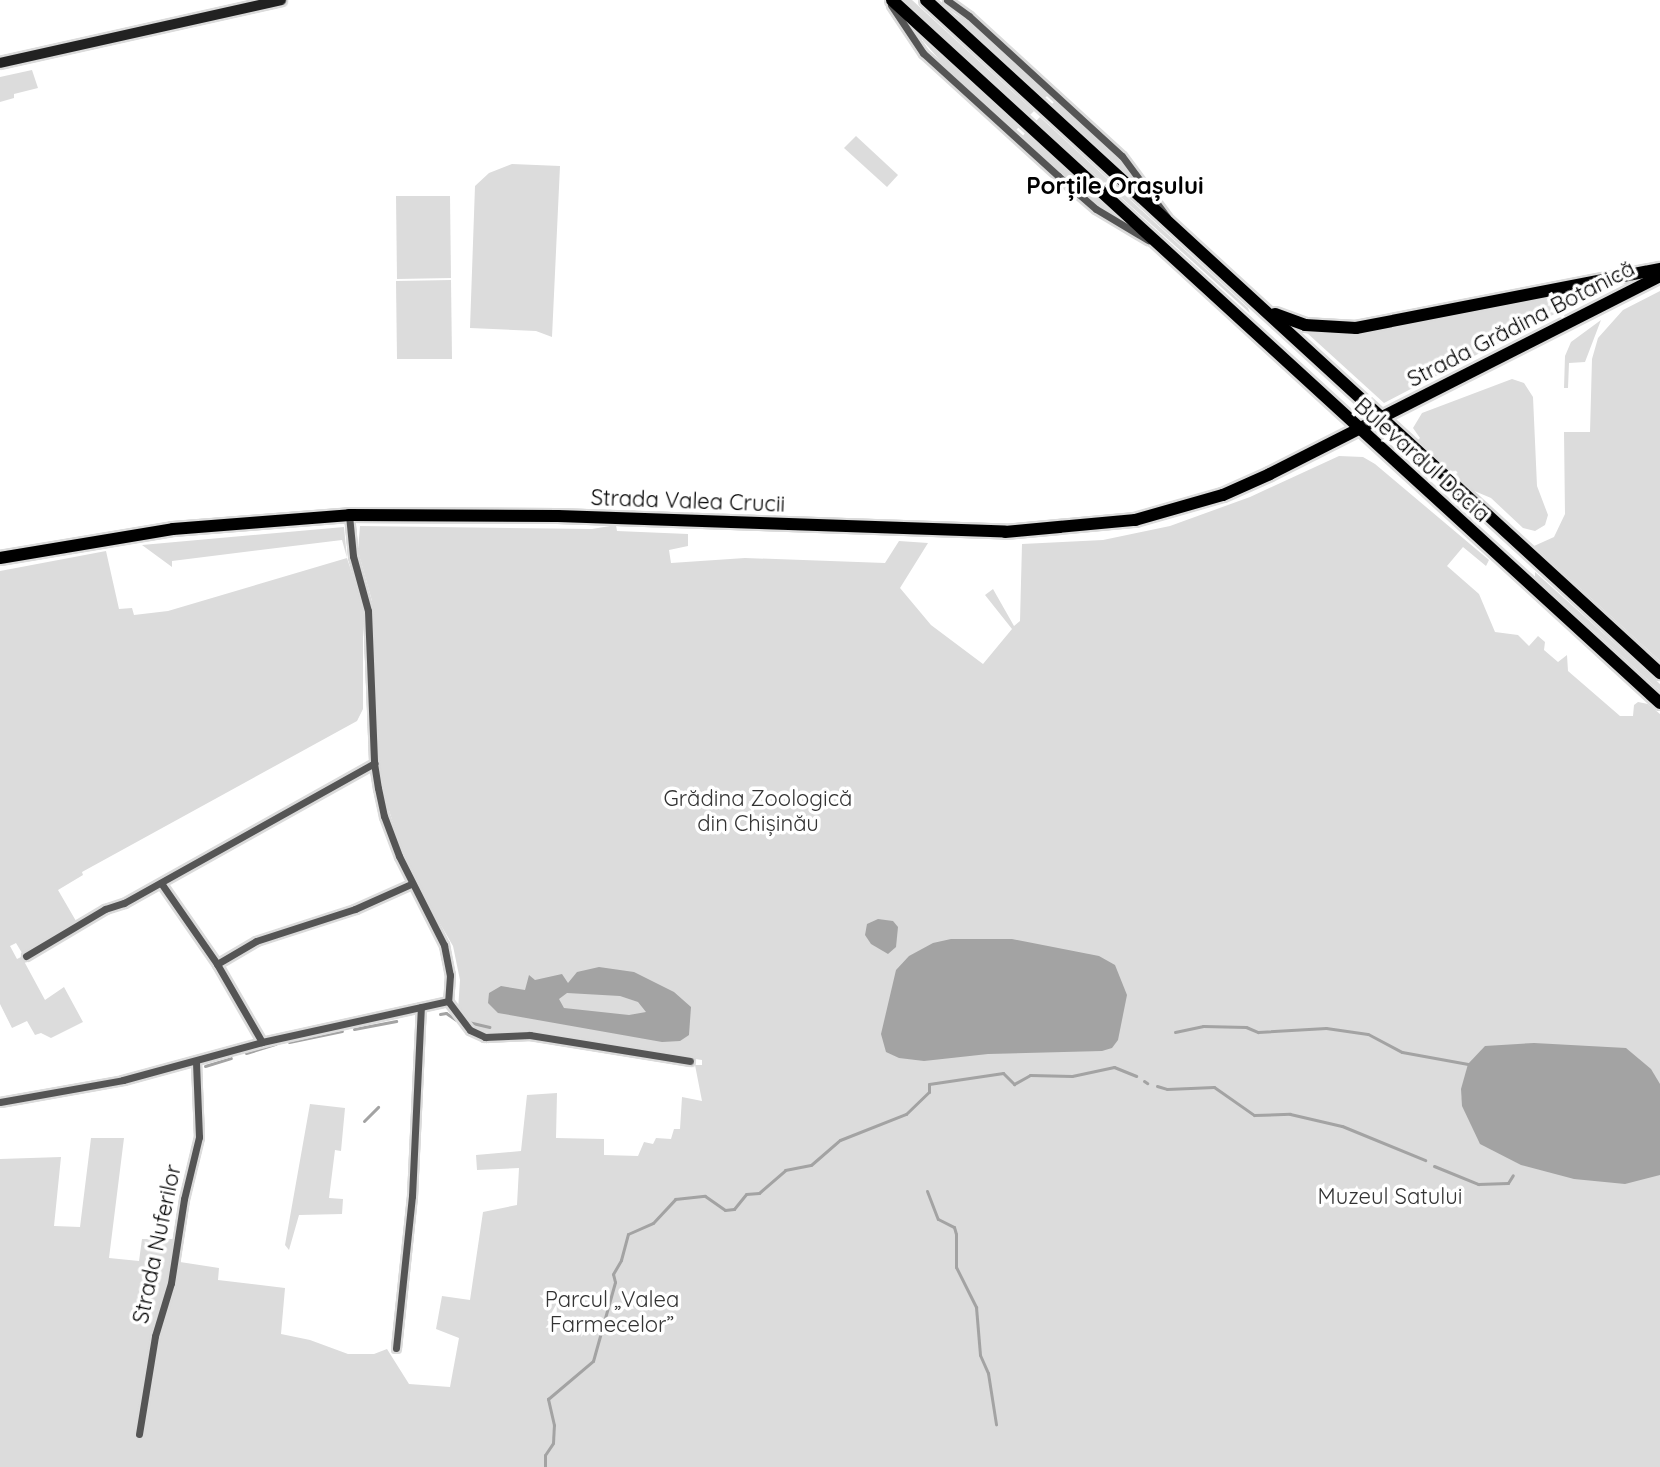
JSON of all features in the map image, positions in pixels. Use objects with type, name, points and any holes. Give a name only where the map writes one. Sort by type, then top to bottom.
[{"type":"main road","points":[[0,63],[281,0]]},
{"type":"main road","name":"Bulevardul Dacia","points":[[890,0],[1660,703]]},
{"type":"main road","name":"Bulevardul Dacia","points":[[926,0],[1660,673]]},
{"type":"main road","points":[[1249,328],[1268,311],[1305,325],[1356,328],[1660,269]]},
{"type":"main road","name":"Strada Grădina Botanică","points":[[1358,430],[1660,276]]},
{"type":"main road","name":"Strada Valea Crucii","points":[[0,558],[173,529],[349,515],[558,516],[964,531],[1087,527],[1161,514],[1223,495],[1358,430]]},
{"type":"street","name":"Bulevardul Dacia","points":[[890,0],[923,53],[1081,197],[1117,223],[1159,246]]},
{"type":"street","name":"Bulevardul Dacia","points":[[947,0],[969,16],[1122,156],[1152,192],[1171,222]]},
{"type":"street","points":[[349,515],[353,556],[368,611],[374,763],[384,816],[411,884],[444,945],[450,975],[448,1001],[470,1030],[485,1037],[530,1035],[690,1061]]},
{"type":"street","points":[[26,956],[105,909],[161,883],[374,763]]},
{"type":"street","points":[[161,883],[217,964],[262,1042]]},
{"type":"street","points":[[217,964],[256,941],[355,909],[411,884]]},
{"type":"street","points":[[0,1102],[108,1083],[262,1042],[448,1001]]},
{"type":"street","points":[[396,1348],[412,1196],[421,1007]]},
{"type":"street","name":"Strada Nuferilor","points":[[139,1434],[155,1336],[171,1283],[184,1199],[199,1137],[196,1062]]},
{"type":"green space","points":[[904,0],[912,0],[1034,111],[1030,115]]},
{"type":"green space","points":[[947,10],[968,22],[1048,95],[1043,100]]},
{"type":"green space","points":[[924,38],[1020,126],[1015,131],[944,65],[923,41]]},
{"type":"green space","points":[[32,70],[38,88],[14,94],[14,98],[0,102],[0,77]]},
{"type":"green space","points":[[1055,101],[1119,161],[1138,185],[1050,106]]},
{"type":"green space","points":[[1040,117],[1248,308],[1250,313],[1036,121]]},
{"type":"green space","points":[[1026,132],[1115,215],[1086,196],[1022,137]]},
{"type":"green space","points":[[856,136],[898,175],[887,187],[844,148]]},
{"type":"green space","points":[[512,164],[560,166],[552,337],[536,331],[470,328],[475,186],[489,173]]},
{"type":"green space","points":[[396,196],[450,196],[451,278],[397,279]]},
{"type":"green space","points":[[451,280],[452,359],[397,359],[396,281]]},
{"type":"green space","points":[[1614,283],[1384,403],[1306,332],[1334,334],[1375,331]]},
{"type":"green space","points":[[1660,291],[1660,661],[1534,546],[1554,537],[1565,514],[1564,432],[1590,432],[1592,359],[1598,338],[1623,310]]},
{"type":"green space","points":[[1601,320],[1585,362],[1569,363],[1568,388],[1564,388],[1565,356],[1571,342]]},
{"type":"green space","points":[[1512,379],[1524,383],[1533,397],[1537,486],[1548,515],[1545,525],[1535,531],[1523,528],[1491,498],[1472,490],[1417,441],[1420,438],[1413,428],[1422,413]]},
{"type":"green space","points":[[1339,456],[1363,457],[1375,464],[1489,560],[1486,566],[1463,547],[1447,566],[1479,594],[1495,632],[1518,635],[1529,646],[1538,636],[1545,642],[1544,650],[1558,662],[1567,655],[1568,671],[1620,716],[1633,716],[1634,705],[1638,702],[1648,704],[1660,714],[1660,1467],[0,1467],[0,1159],[61,1157],[54,1226],[80,1227],[91,1138],[124,1138],[109,1258],[139,1261],[142,1239],[183,1239],[180,1262],[219,1268],[218,1280],[285,1288],[281,1334],[310,1340],[348,1354],[374,1354],[387,1349],[409,1384],[450,1387],[459,1338],[436,1329],[442,1296],[470,1300],[483,1212],[517,1205],[519,1168],[477,1170],[476,1155],[521,1151],[527,1095],[557,1093],[556,1138],[604,1139],[604,1155],[638,1156],[644,1142],[653,1144],[656,1138],[671,1139],[674,1129],[680,1129],[682,1097],[702,1101],[695,1065],[702,1065],[702,1060],[522,1032],[487,1034],[473,1029],[458,1010],[460,980],[453,946],[408,869],[385,798],[380,772],[372,601],[358,551],[360,526],[592,529],[616,525],[617,531],[688,534],[688,546],[669,550],[671,563],[745,558],[885,563],[899,541],[928,543],[900,588],[931,625],[983,664],[1012,629],[985,595],[993,589],[1014,626],[1020,621],[1022,544],[1103,540],[1170,526],[1250,497]]},
{"type":"green space","points":[[344,527],[347,558],[342,540],[172,561],[172,567],[142,545]]},
{"type":"green space","points":[[106,551],[119,609],[132,608],[134,615],[168,611],[347,558],[363,606],[363,709],[357,721],[82,872],[83,875],[58,890],[76,921],[22,953],[16,943],[10,946],[17,959],[23,956],[27,961],[25,963],[45,1000],[64,987],[83,1022],[51,1038],[41,1033],[35,1035],[27,1021],[12,1028],[0,1004],[0,571]]},
{"type":"green space","points":[[1535,572],[1660,684],[1660,691],[1535,577]]},
{"type":"green space","points":[[310,1104],[345,1108],[341,1151],[335,1150],[329,1198],[343,1199],[342,1214],[299,1215],[289,1250],[285,1245]]},
{"type":"shaded area","points":[[878,919],[893,921],[898,927],[896,947],[888,954],[871,944],[865,935],[867,924]]},
{"type":"shaded area","points":[[951,939],[1012,939],[1099,956],[1115,965],[1127,995],[1118,1040],[1112,1048],[1102,1051],[988,1054],[924,1061],[899,1058],[886,1052],[881,1034],[896,970],[909,956],[933,943]]},
{"type":"shaded area","points":[[599,967],[634,972],[674,992],[691,1007],[689,1035],[680,1041],[662,1042],[498,1013],[488,1003],[489,993],[501,986],[525,990],[529,975],[535,980],[562,974],[568,983],[577,972]],"holes":[[[567,993],[620,996],[638,1002],[646,1012],[629,1015],[564,1008],[559,999]]]},
{"type":"shaded area","points":[[1534,1043],[1626,1048],[1651,1069],[1660,1084],[1660,1175],[1625,1184],[1574,1179],[1521,1165],[1480,1144],[1462,1106],[1461,1089],[1468,1064],[1485,1046]]},
{"type":"waterway","points":[[440,1014],[446,1013],[456,1020]]},
{"type":"waterway","points":[[354,1029],[396,1021]]},
{"type":"waterway","points":[[468,1022],[489,1027]]},
{"type":"waterway","points":[[1175,1032],[1203,1026],[1246,1027],[1258,1032],[1326,1028],[1368,1034],[1402,1052],[1468,1064]]},
{"type":"waterway","points":[[289,1042],[342,1031]]},
{"type":"waterway","points":[[246,1053],[276,1044]]},
{"type":"waterway","points":[[205,1066],[231,1058]]},
{"type":"waterway","points":[[545,1467],[545,1455],[553,1443],[554,1425],[548,1399],[593,1361],[615,1282],[613,1274],[621,1260],[628,1234],[653,1223],[675,1199],[705,1196],[725,1210],[734,1209],[746,1194],[759,1193],[785,1170],[811,1165],[840,1140],[906,1114],[929,1092],[929,1084],[1003,1073],[1014,1084],[1030,1075],[1072,1076],[1114,1067],[1136,1076]]},
{"type":"waterway","points":[[1157,1086],[1167,1089],[1214,1087],[1254,1115],[1290,1114],[1342,1126],[1425,1160]]},
{"type":"waterway","points":[[364,1121],[378,1107]]},
{"type":"waterway","points":[[1434,1166],[1478,1184],[1508,1183],[1513,1175]]},
{"type":"waterway","points":[[927,1191],[938,1219],[954,1227],[956,1267],[976,1307],[980,1355],[988,1373],[996,1424]]},
{"type":"district","name":"Porțile Orașului","points":[[1115,186]]},
{"type":"park label","name":"Grădina Zoologică din Chișinău","points":[[758,810]]},
{"type":"park label","name":"Muzeul Satului","points":[[1390,1197]]},
{"type":"park label","name":"Parcul „Valea Farmecelor”","points":[[612,1312]]}]
